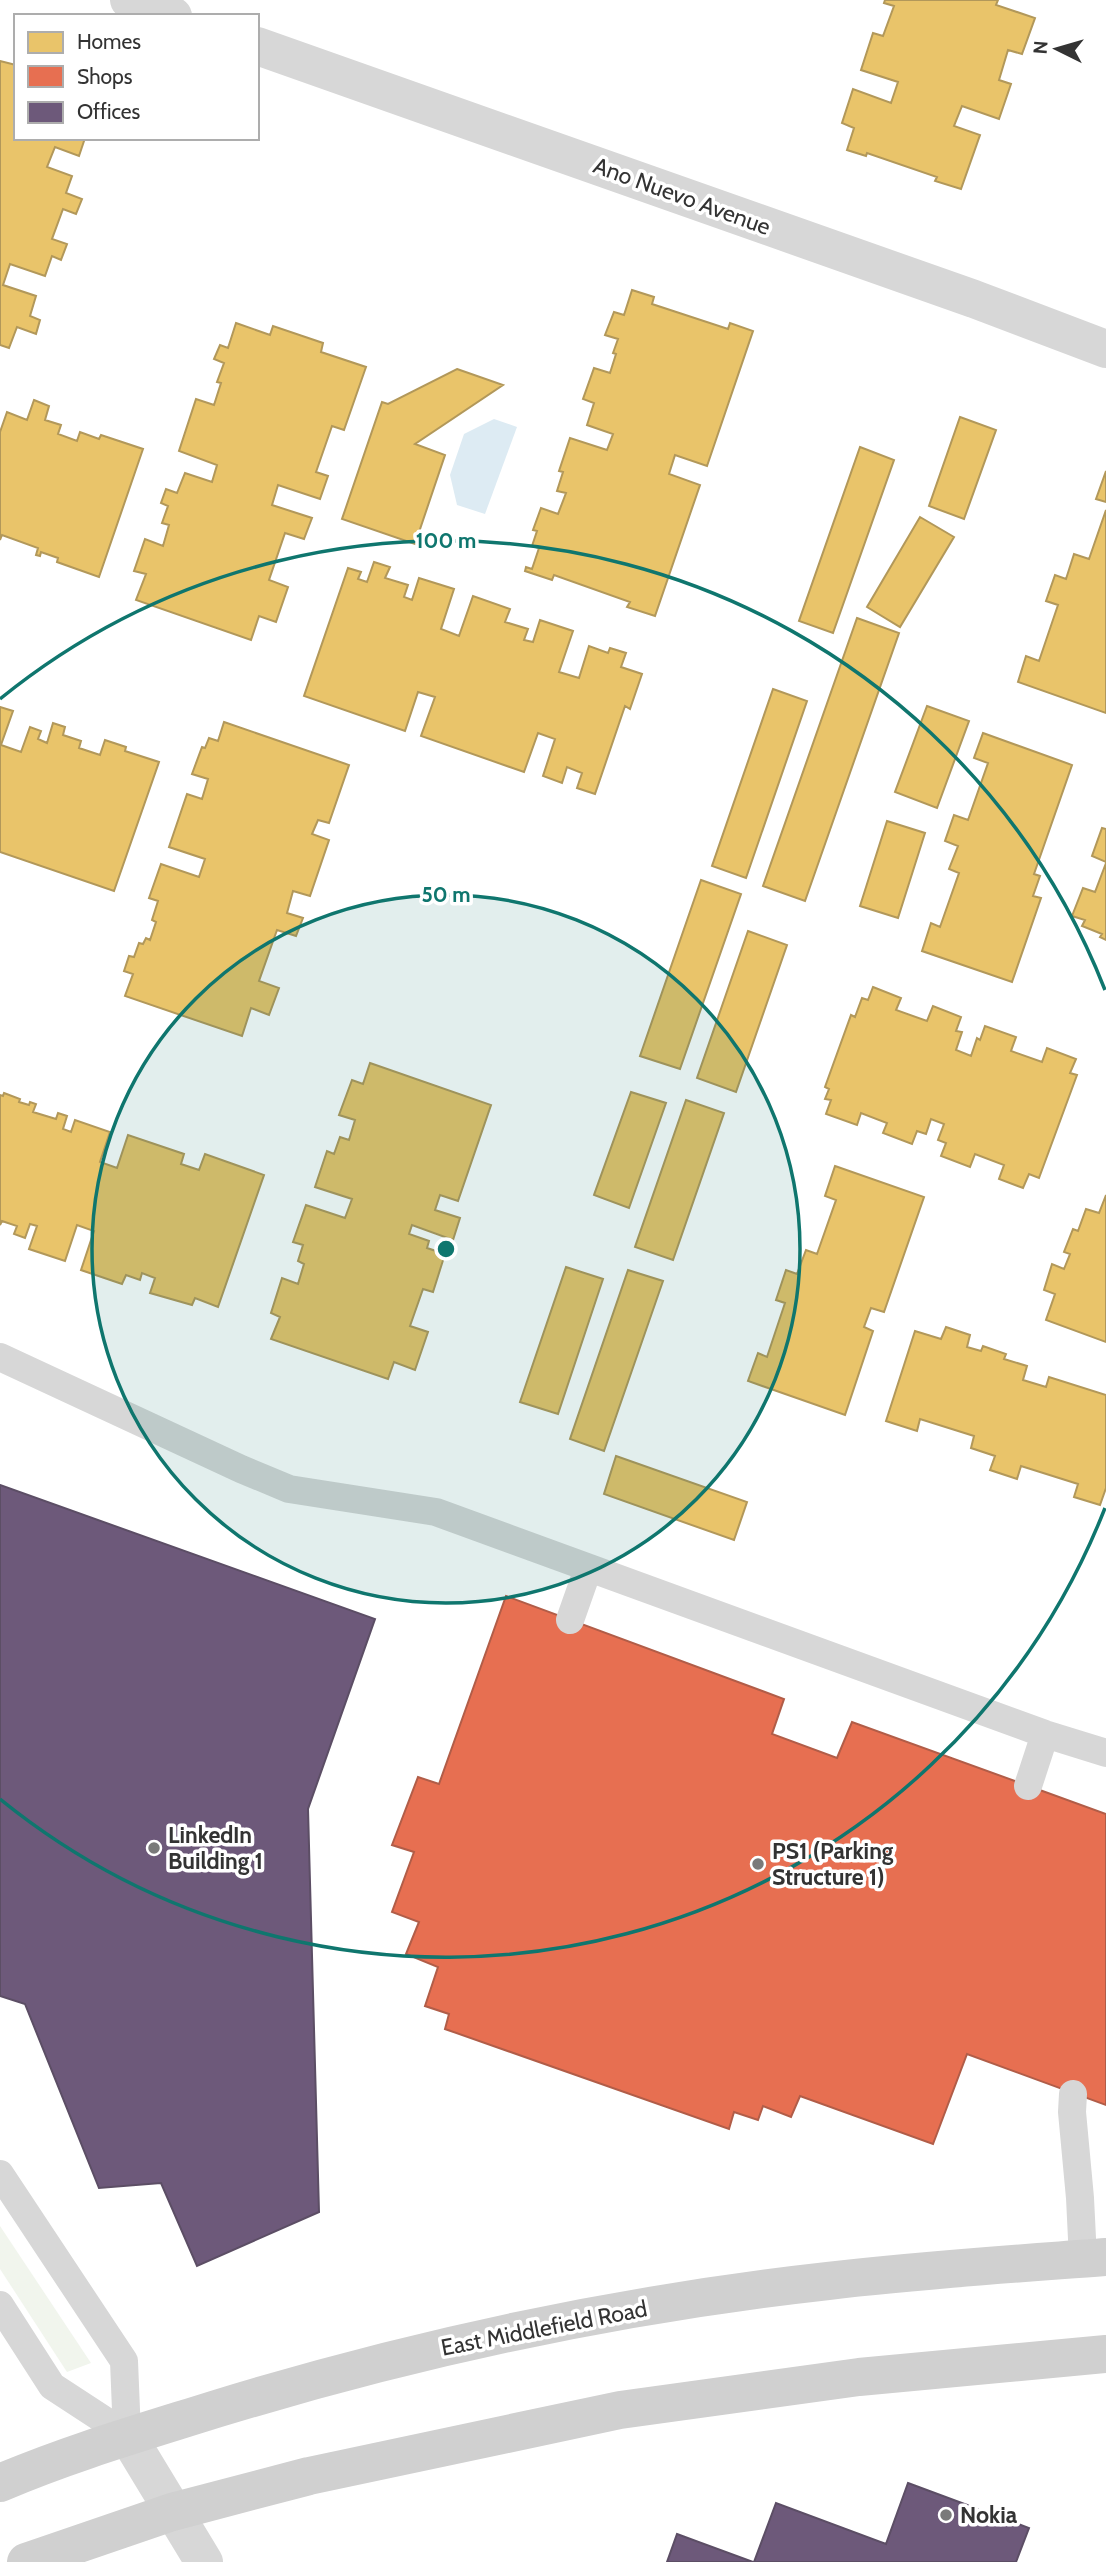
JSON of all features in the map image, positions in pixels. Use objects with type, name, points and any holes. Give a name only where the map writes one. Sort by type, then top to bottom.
[{"type":"main road","name":"East Middlefield Road","points":[[0,2483],[127,2435],[394,2358],[614,2312],[827,2281],[1094,2258]]},
{"type":"main road","points":[[26,2562],[172,2512],[346,2467],[620,2410],[859,2376],[1106,2354]]},
{"type":"street","points":[[130,0],[168,14]]},
{"type":"street","name":"Ano Nuevo Avenue","points":[[259,47],[974,299],[1106,349]]},
{"type":"street","points":[[127,2435],[204,2562]]},
{"type":"lane","points":[[0,1357],[289,1489],[436,1512],[1045,1734],[1106,1753]]},
{"type":"lane","points":[[570,1620],[587,1569]]},
{"type":"lane","points":[[1028,1786],[1045,1734]]},
{"type":"lane","points":[[1073,2094],[1072,2112],[1080,2197],[1094,2258]]},
{"type":"lane","points":[[0,2174],[124,2361],[127,2435]]},
{"type":"lane","points":[[0,2305],[52,2386],[127,2435]]},
{"type":"shaded area","points":[[494,419],[517,427],[485,514],[457,505],[450,475],[464,434]]},
{"type":"shaded area","points":[[0,2226],[91,2363],[67,2372],[0,2269]]},
{"type":"building: Homes","points":[[885,0],[998,0],[996,5],[1035,18],[1022,54],[1008,50],[999,80],[1011,84],[999,119],[962,106],[954,126],[980,135],[961,189],[935,181],[937,177],[867,153],[866,156],[847,150],[854,128],[842,123],[853,89],[891,103],[898,82],[861,70],[873,33],[883,36],[894,6],[884,3]]},
{"type":"building: Homes","points":[[0,61],[14,64],[14,140],[84,140],[79,156],[55,147],[47,167],[72,176],[66,193],[82,199],[76,214],[63,209],[52,239],[67,244],[61,260],[52,256],[45,276],[10,264],[3,285],[36,296],[30,316],[40,320],[36,334],[17,327],[9,348],[0,345]]},
{"type":"building: Homes","points":[[632,290],[654,297],[652,304],[728,329],[730,323],[753,331],[707,466],[675,455],[669,474],[700,485],[655,616],[627,607],[630,602],[554,575],[552,580],[525,571],[526,567],[532,569],[539,548],[532,546],[537,531],[533,530],[541,508],[558,514],[566,493],[557,491],[563,472],[559,471],[570,438],[607,450],[613,434],[587,425],[594,403],[583,399],[594,368],[610,373],[618,339],[605,335],[614,312],[624,315]]},
{"type":"building: Homes","points":[[236,323],[270,335],[273,326],[323,343],[321,352],[366,367],[344,430],[332,426],[316,472],[328,476],[320,499],[278,485],[272,505],[312,518],[304,539],[285,533],[269,580],[288,587],[276,622],[259,616],[251,640],[136,600],[146,574],[134,571],[145,539],[163,546],[169,525],[162,523],[168,506],[161,503],[166,489],[177,493],[185,473],[212,482],[217,465],[179,451],[196,399],[214,405],[221,383],[217,382],[224,363],[214,359],[220,345],[228,348]]},
{"type":"building: Homes","points":[[457,369],[503,385],[415,444],[445,455],[415,544],[342,519],[382,402],[388,404]]},
{"type":"building: Homes","points":[[34,400],[49,406],[45,420],[61,425],[58,434],[77,441],[80,432],[99,439],[101,435],[143,449],[99,577],[57,562],[58,558],[41,552],[40,556],[36,555],[38,548],[2,535],[0,540],[0,432],[7,412],[27,420]]},
{"type":"building: Homes","points":[[960,417],[996,430],[964,519],[929,506]]},
{"type":"building: Homes","points":[[860,447],[894,460],[833,633],[799,621]]},
{"type":"building: Homes","points":[[1106,471],[1106,502],[1096,499]]},
{"type":"building: Homes","points":[[1106,510],[1106,713],[1018,682],[1026,656],[1039,661],[1058,605],[1046,601],[1055,575],[1066,579],[1074,554],[1089,559]]},
{"type":"building: Homes","points":[[920,517],[954,537],[900,627],[867,607]]},
{"type":"building: Homes","points":[[374,562],[390,567],[385,578],[408,585],[404,597],[412,600],[419,578],[454,589],[441,629],[459,636],[473,596],[510,609],[505,622],[528,629],[524,640],[533,642],[540,620],[573,631],[559,672],[579,678],[589,646],[608,653],[610,648],[626,653],[621,667],[642,674],[630,709],[625,706],[595,794],[577,788],[582,773],[567,767],[562,783],[543,776],[555,739],[538,733],[524,772],[421,736],[435,697],[418,692],[405,731],[304,696],[348,568],[361,572],[358,579],[367,582]]},
{"type":"building: Homes","points":[[857,618],[899,633],[805,901],[763,886]]},
{"type":"building: Homes","points":[[773,689],[807,701],[746,878],[712,866]]},
{"type":"building: Homes","points":[[927,706],[969,721],[937,808],[895,792]]},
{"type":"building: Homes","points":[[0,707],[13,711],[1,745],[21,752],[30,727],[41,731],[38,739],[47,743],[53,723],[65,727],[63,735],[81,741],[79,748],[100,755],[105,740],[126,747],[125,751],[159,762],[114,891],[0,852]]},
{"type":"building: Homes","points":[[224,722],[349,765],[329,823],[318,820],[312,834],[329,840],[310,896],[293,891],[287,913],[303,918],[296,936],[277,930],[259,981],[279,988],[269,1015],[251,1008],[242,1036],[125,996],[133,974],[124,971],[129,956],[134,957],[139,943],[143,944],[146,938],[150,940],[156,922],[152,920],[158,901],[149,898],[161,864],[199,877],[205,859],[169,847],[187,794],[202,799],[208,779],[192,774],[202,747],[205,748],[209,738],[218,741]]},
{"type":"building: Homes","points":[[983,733],[1072,765],[1034,874],[1040,876],[1033,896],[1041,898],[1012,982],[922,951],[931,923],[940,927],[959,873],[949,869],[958,846],[945,841],[954,815],[968,820],[988,763],[974,758]]},
{"type":"building: Homes","points":[[887,821],[925,833],[898,918],[860,906]]},
{"type":"building: Homes","points":[[1102,828],[1106,829],[1106,862],[1092,856]]},
{"type":"building: Homes","points":[[1106,863],[1106,940],[1100,937],[1102,934],[1082,926],[1085,920],[1072,916],[1083,888],[1095,892]]},
{"type":"building: Homes","points":[[701,880],[741,894],[680,1069],[640,1056]]},
{"type":"building: Homes","points":[[748,931],[787,945],[736,1092],[697,1078]]},
{"type":"building: Homes","points":[[873,987],[901,998],[896,1010],[927,1021],[933,1006],[961,1017],[956,1031],[962,1032],[956,1050],[971,1056],[977,1038],[980,1040],[985,1026],[1016,1037],[1011,1051],[1042,1062],[1047,1048],[1076,1059],[1070,1073],[1077,1075],[1039,1178],[1029,1174],[1023,1188],[999,1179],[1004,1165],[975,1154],[970,1167],[941,1156],[946,1143],[938,1140],[944,1124],[931,1119],[926,1134],[917,1131],[912,1144],[883,1133],[887,1123],[861,1113],[857,1125],[826,1114],[831,1100],[825,1099],[829,1089],[825,1087],[851,1015],[855,1017],[862,998],[868,1000]]},
{"type":"building: Homes","points":[[370,1063],[491,1105],[458,1201],[440,1195],[435,1210],[460,1218],[453,1240],[412,1225],[409,1234],[429,1241],[427,1248],[445,1254],[433,1292],[423,1289],[410,1326],[428,1332],[415,1370],[394,1362],[388,1379],[271,1339],[280,1317],[271,1313],[282,1278],[298,1284],[304,1264],[298,1261],[303,1245],[293,1242],[306,1205],[345,1218],[352,1199],[315,1187],[327,1151],[334,1154],[340,1137],[349,1140],[355,1120],[339,1115],[352,1080],[363,1084]]},
{"type":"building: Homes","points":[[631,1092],[666,1103],[629,1208],[594,1195]]},
{"type":"building: Homes","points":[[4,1093],[20,1099],[19,1102],[36,1104],[33,1112],[56,1119],[58,1113],[67,1116],[63,1129],[71,1132],[75,1120],[110,1132],[100,1162],[117,1168],[128,1135],[184,1154],[181,1164],[199,1170],[205,1154],[264,1175],[218,1307],[195,1298],[192,1305],[150,1293],[155,1278],[142,1273],[140,1280],[126,1275],[122,1284],[81,1270],[94,1231],[77,1225],[65,1261],[29,1249],[37,1226],[30,1224],[25,1238],[14,1234],[17,1226],[2,1221],[0,1225],[0,1095],[3,1096]]},
{"type":"building: Homes","points":[[686,1100],[724,1113],[673,1260],[635,1247]]},
{"type":"building: Homes","points":[[835,1166],[924,1197],[884,1312],[871,1308],[864,1327],[873,1331],[845,1415],[748,1381],[758,1353],[767,1357],[785,1303],[776,1300],[786,1270],[797,1274],[806,1250],[817,1254],[836,1200],[825,1196]]},
{"type":"building: Homes","points":[[1106,1195],[1106,1342],[1046,1320],[1055,1294],[1044,1290],[1052,1264],[1064,1269],[1070,1254],[1064,1252],[1073,1229],[1078,1231],[1086,1209],[1099,1213]]},
{"type":"building: Homes","points":[[566,1267],[603,1279],[558,1414],[520,1402]]},
{"type":"building: Homes","points":[[628,1270],[663,1281],[604,1451],[570,1439]]},
{"type":"building: Homes","points":[[946,1327],[970,1335],[967,1347],[981,1351],[983,1346],[1006,1354],[1004,1359],[1027,1366],[1023,1380],[1046,1387],[1049,1377],[1106,1395],[1106,1488],[1100,1505],[1074,1497],[1078,1484],[1021,1466],[1017,1479],[990,1470],[995,1456],[971,1448],[974,1436],[920,1419],[917,1431],[886,1421],[915,1331],[941,1339]]},
{"type":"building: Homes","points":[[616,1456],[747,1502],[734,1540],[604,1494]]},
{"type":"building: Shops","name":"PS1 (Parking Structure 1)","points":[[506,1596],[784,1699],[772,1734],[837,1758],[852,1722],[1106,1814],[1106,2105],[967,2054],[933,2144],[800,2096],[791,2117],[763,2106],[758,2120],[734,2112],[729,2129],[445,2029],[449,2014],[425,2006],[438,1967],[406,1954],[419,1922],[392,1912],[414,1852],[392,1845],[418,1777],[439,1784]]},
{"type":"building: Offices","name":"LinkedIn Building 1","points":[[0,1485],[375,1619],[308,1809],[319,2212],[197,2266],[161,2183],[99,2188],[25,2004],[0,1996]]},
{"type":"building: Offices","name":"Nokia","points":[[908,2483],[1029,2528],[1016,2562],[754,2562],[776,2503],[886,2544]]},
{"type":"building: Offices","points":[[677,2534],[753,2562],[667,2562]]},
{"type":"place","name":"LinkedIn Building 1","points":[[154,1848]]},
{"type":"place","name":"PS1 (Parking Structure 1)","points":[[758,1864]]},
{"type":"place","name":"Nokia","points":[[946,2515]]}]
